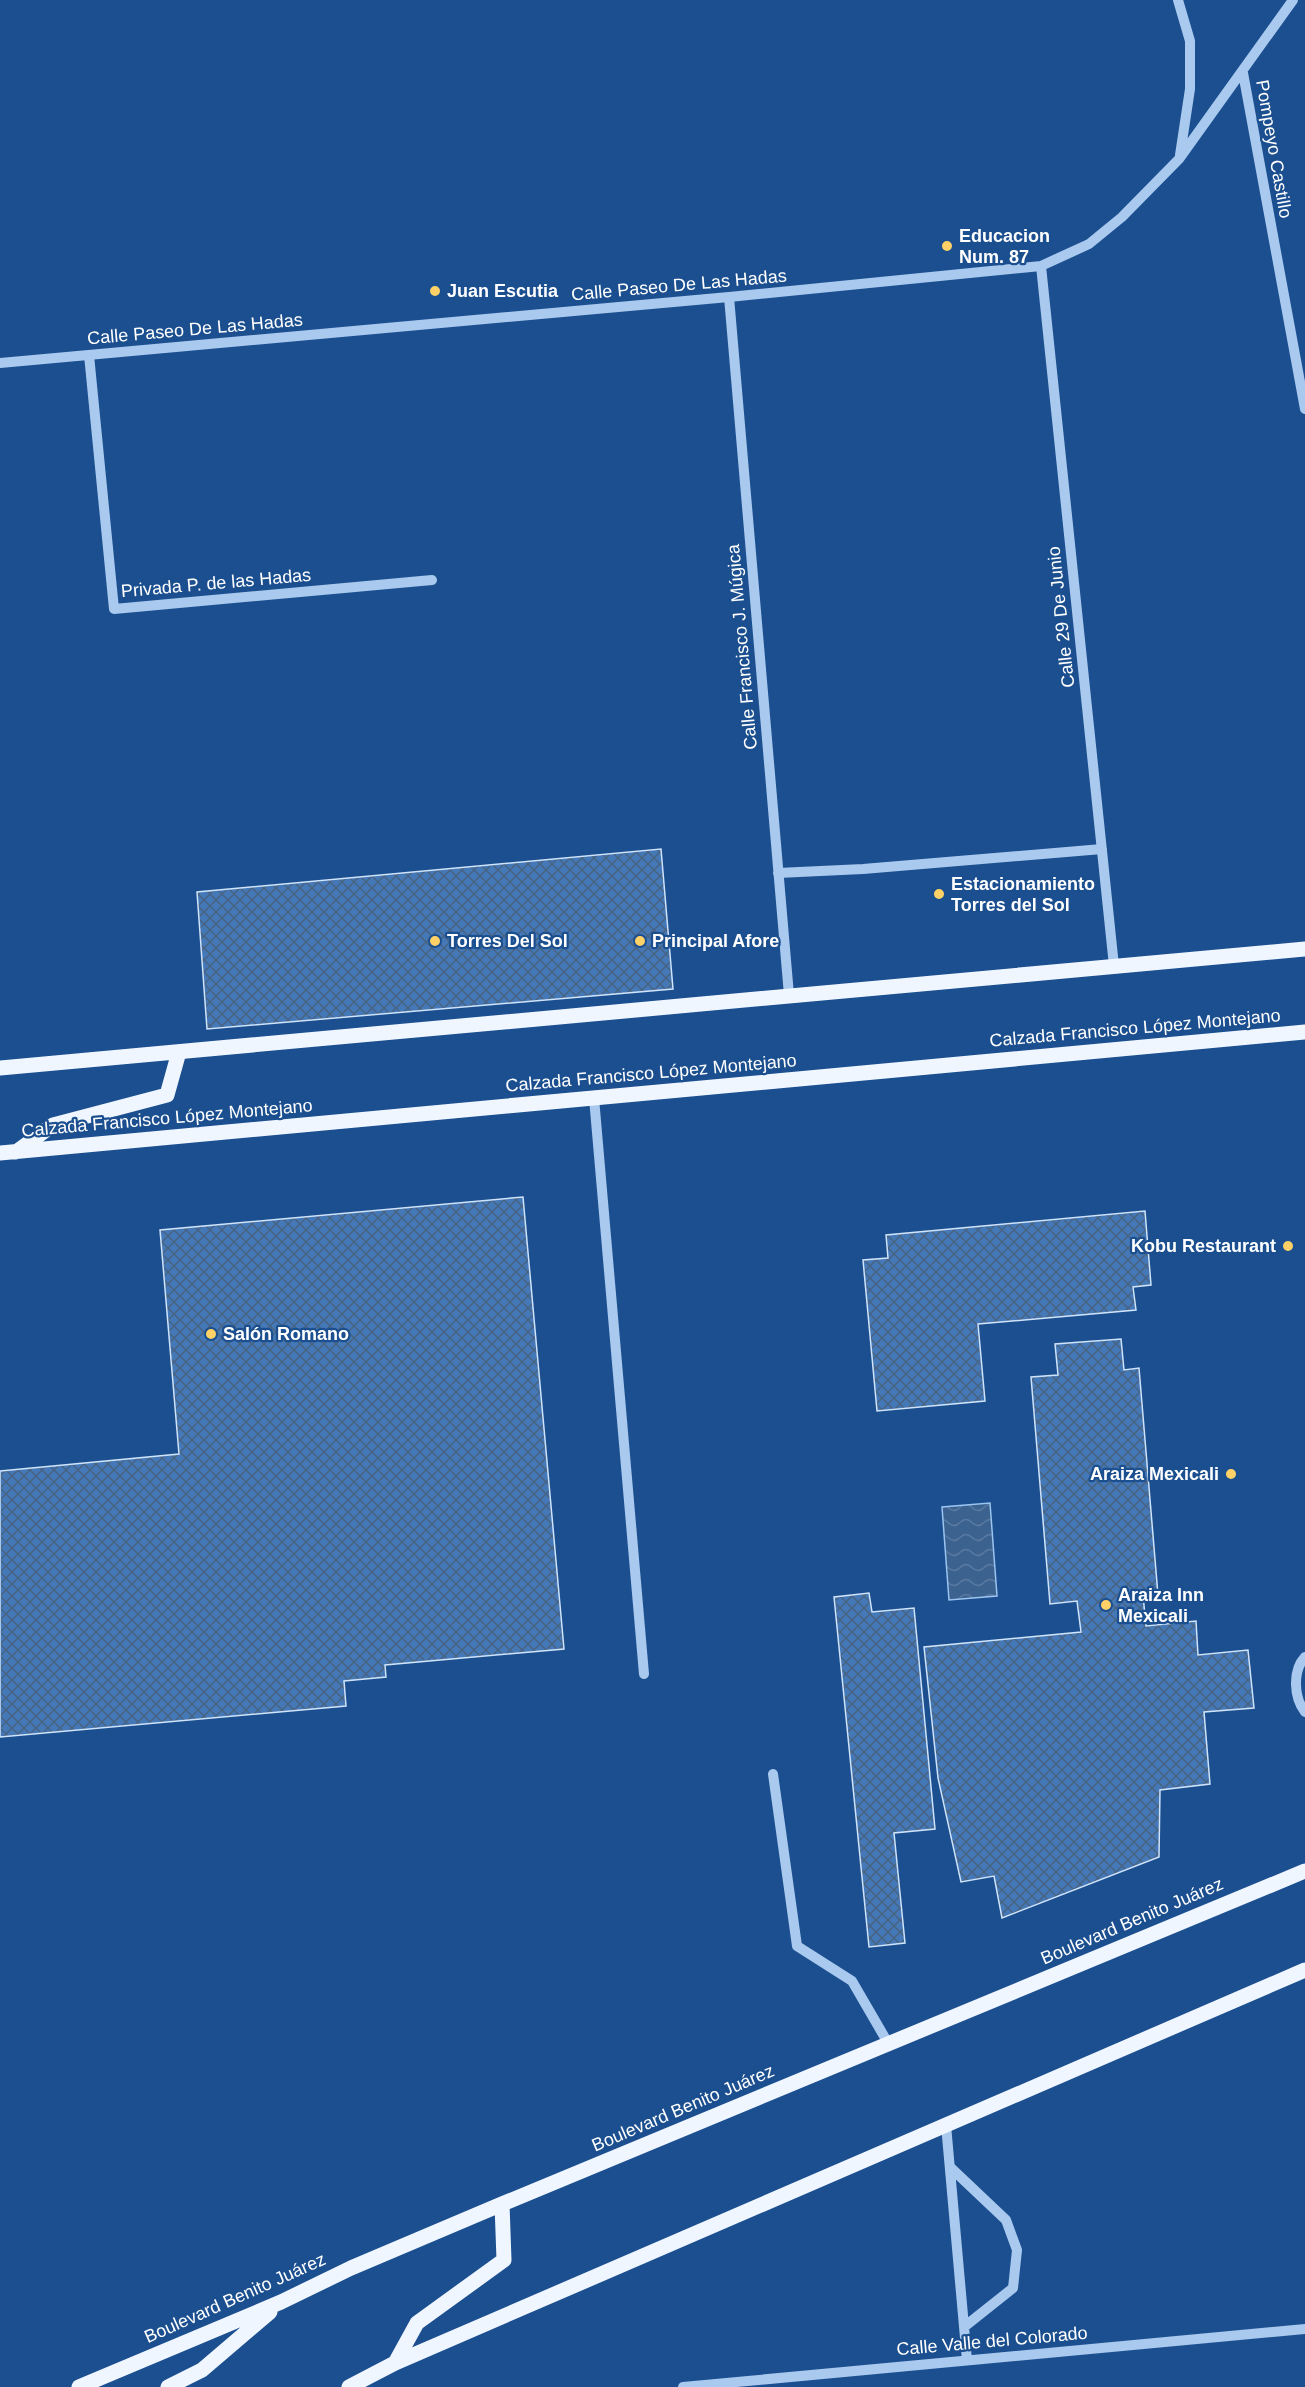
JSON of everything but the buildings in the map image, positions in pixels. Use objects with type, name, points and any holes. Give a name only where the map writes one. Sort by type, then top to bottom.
[{"type":"main road","points":[[0,1068],[1305,949]]},
{"type":"main road","name":"Calzada Francisco López Montejano","points":[[0,1153],[1305,1032]]},
{"type":"main road","points":[[16,1152],[53,1125],[167,1095],[179,1052]]},
{"type":"main road","name":"Boulevard Benito Juárez","points":[[79,2387],[281,2302],[351,2268],[502,2204],[1305,1870]]},
{"type":"main road","points":[[349,2387],[394,2363],[1305,1970]]},
{"type":"main road","points":[[394,2363],[417,2323],[504,2260],[502,2204]]},
{"type":"main road","points":[[168,2387],[202,2370],[281,2302]]},
{"type":"street","points":[[1178,0],[1190,41],[1190,89],[1179,159]]},
{"type":"street","name":"Calle Paseo De Las Hadas","points":[[0,363],[729,297],[1041,266],[1089,243],[1122,217],[1179,159],[1243,73],[1293,0]]},
{"type":"street","name":"Pompeyo Castillo","points":[[1243,73],[1305,409]]},
{"type":"street","name":"Calle 29 De Junio","points":[[1041,266],[1114,966]]},
{"type":"street","name":"Calle Francisco J. Múgica","points":[[729,297],[789,995]]},
{"type":"street","name":"Privada P. de las Hadas","points":[[89,355],[114,609],[432,580]]},
{"type":"street","points":[[778,873],[863,869],[1102,849]]},
{"type":"street","points":[[594,1098],[644,1674]]},
{"type":"street","points":[[1305,1657],[1295,1683],[1300,1706],[1305,1712]]},
{"type":"street","points":[[773,1774],[797,1946],[852,1981],[888,2043]]},
{"type":"street","points":[[946,2125],[967,2360]]},
{"type":"street","points":[[950,2167],[1006,2220],[1017,2250],[1013,2288],[964,2327]]},
{"type":"street","name":"Calle Valle del Colorado","points":[[683,2387],[1305,2329]]},
{"type":"water","points":[[990,1503],[997,1596],[949,1600],[942,1507]]},
{"type":"place","name":"Educacion Num. 87","points":[[947,246]]},
{"type":"place","name":"Juan Escutia","points":[[435,291]]},
{"type":"place","name":"Estacionamiento Torres del Sol","points":[[939,894]]},
{"type":"place","name":"Torres Del Sol","points":[[435,941]]},
{"type":"place","name":"Principal Afore","points":[[640,941]]},
{"type":"place","name":"Kobu Restaurant","points":[[1288,1246]]},
{"type":"place","name":"Salón Romano","points":[[211,1334]]},
{"type":"place","name":"Araiza Mexicali","points":[[1231,1474]]},
{"type":"place","name":"Araiza Inn Mexicali","points":[[1106,1605]]}]
